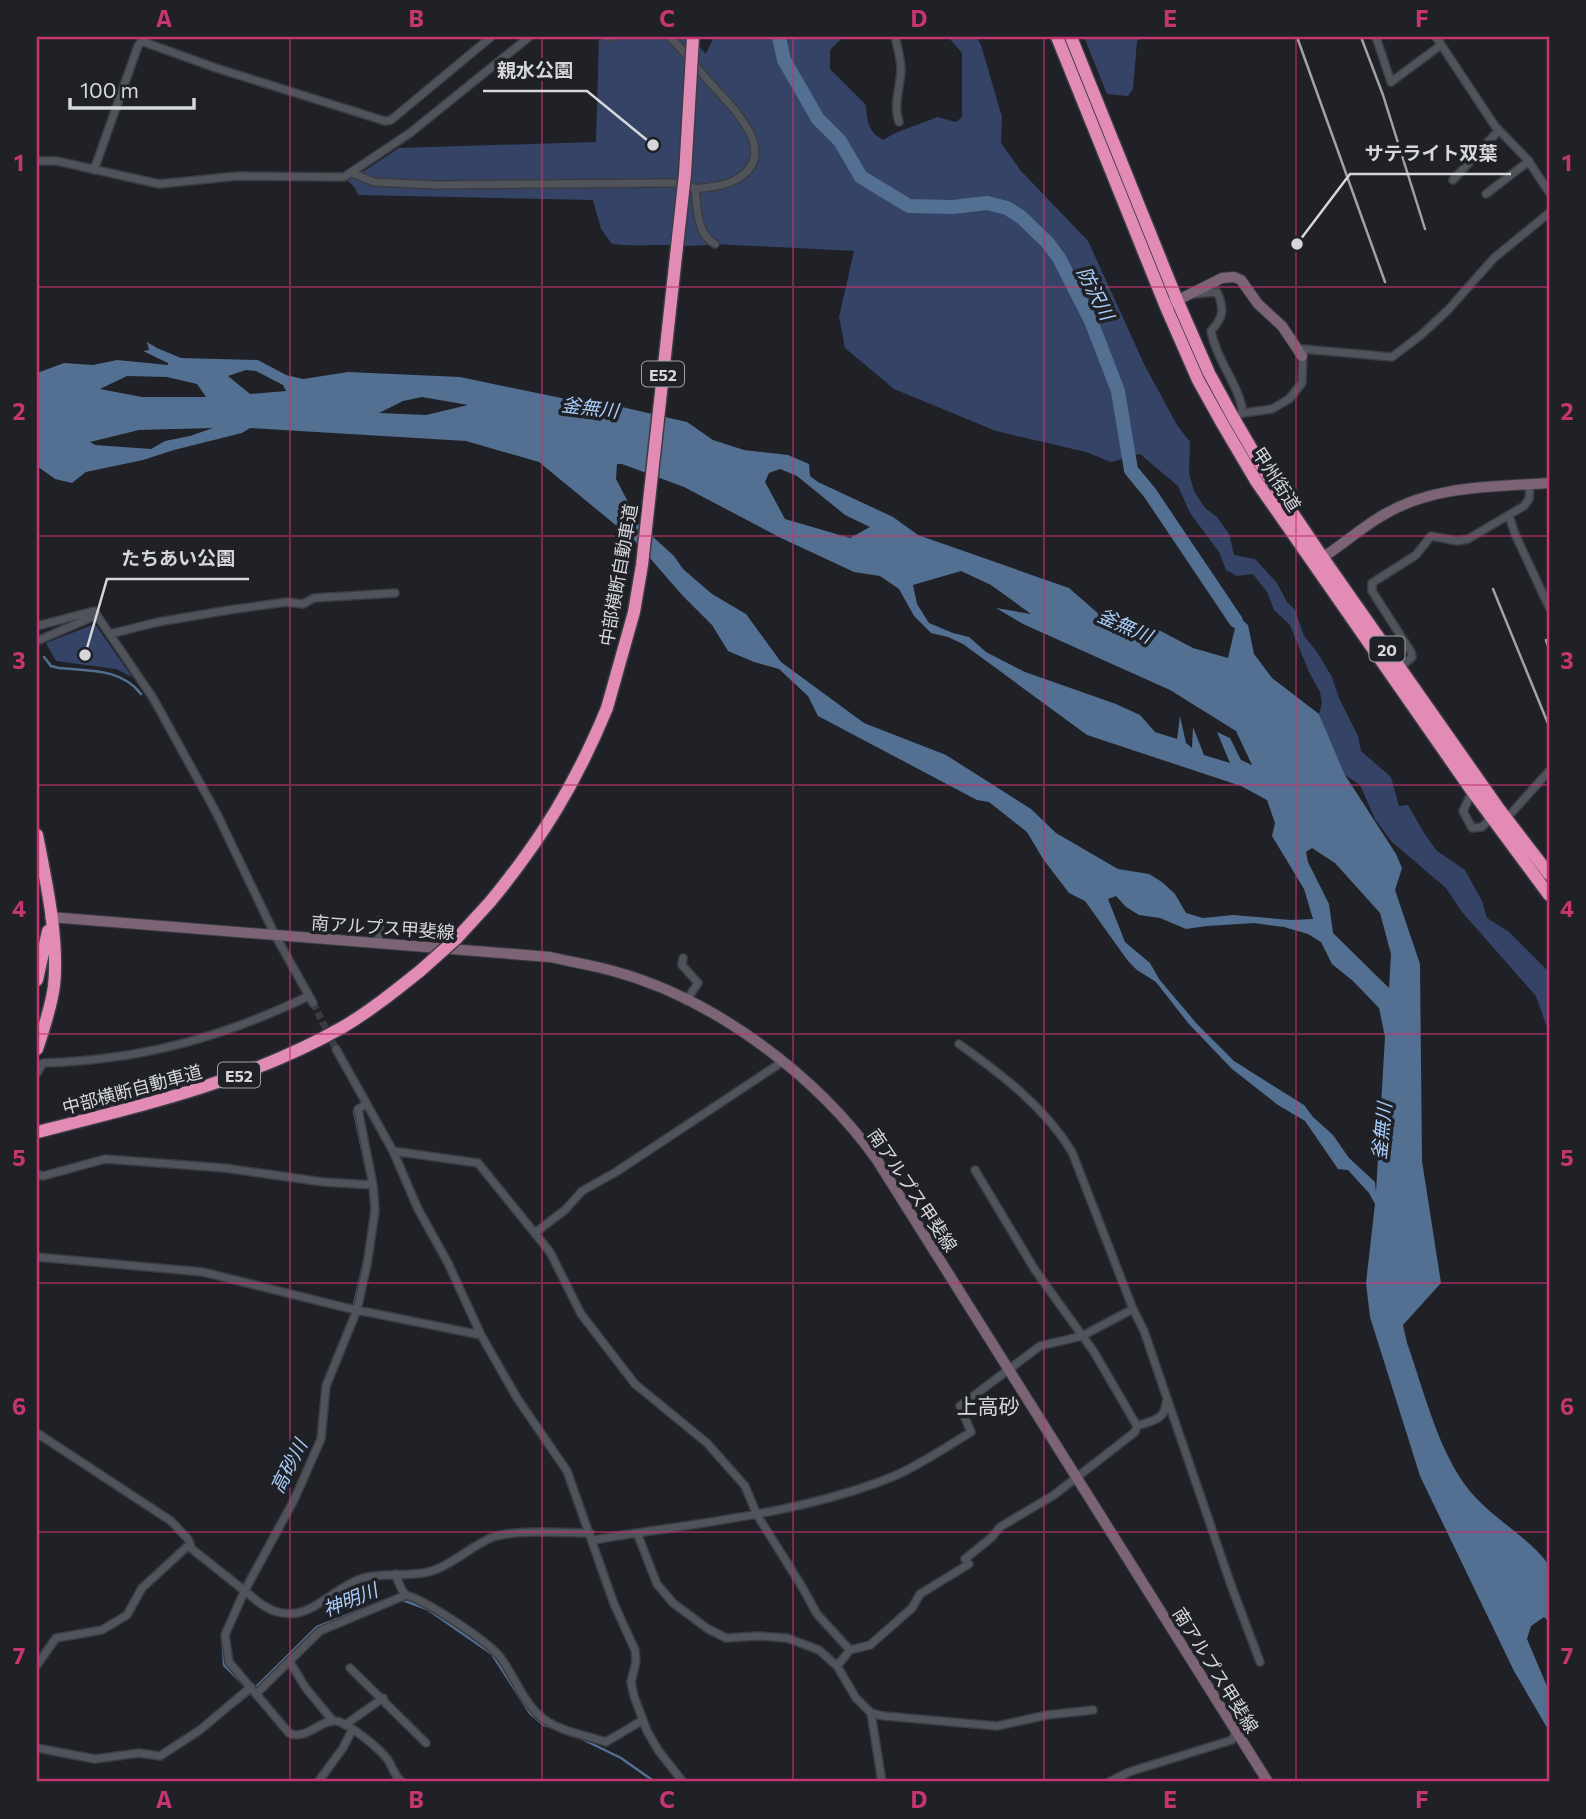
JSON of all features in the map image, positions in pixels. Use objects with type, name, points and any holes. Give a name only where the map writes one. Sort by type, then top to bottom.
[{"type":"highway","name":"中部横断自動車道","points":[[37,1132],[183,1094],[267,1064],[344,1026],[383,1000],[457,938],[519,867],[568,793],[607,708],[634,612],[642,565],[685,174],[693,37]]},
{"type":"highway","name":"甲州街道","points":[[1057,37],[1209,373],[1238,415],[1265,472],[1318,561],[1472,791],[1499,815],[1549,874]]},
{"type":"highway","name":"甲州街道","points":[[1071,37],[1177,300],[1198,380],[1223,425],[1256,481],[1400,668],[1549,895]]},
{"type":"highway","points":[[37,835],[54,962],[50,1009],[37,1049]]},
{"type":"highway","points":[[37,980],[50,917]]},
{"type":"main road","points":[[1177,300],[1222,278],[1241,279],[1258,304],[1282,326],[1302,356]]},
{"type":"main road","points":[[1318,561],[1381,516],[1409,502],[1475,487],[1549,483]]},
{"type":"main road","name":"南アルプス甲斐線","points":[[50,917],[550,957],[614,971],[645,982],[752,1036],[830,1103],[872,1153],[1268,1782]]},
{"type":"street","points":[[93,170],[143,39],[216,68],[385,121],[391,120],[492,37]]},
{"type":"street","points":[[37,161],[57,161],[159,184],[228,177],[344,177],[410,133],[529,37]]},
{"type":"street","points":[[352,173],[374,182],[435,185],[685,183],[695,189],[734,181],[744,174],[752,163],[755,153],[751,134],[732,106],[670,37]]},
{"type":"street","points":[[895,37],[901,73],[895,112],[899,122]]},
{"type":"street","points":[[1376,37],[1391,82],[1441,45]]},
{"type":"street","points":[[1436,37],[1499,130],[1529,161],[1549,192]]},
{"type":"street","points":[[1453,180],[1499,130]]},
{"type":"street","points":[[1486,194],[1529,161]]},
{"type":"street","points":[[695,189],[701,231],[707,240],[715,244]]},
{"type":"street","points":[[1177,300],[1217,292],[1223,304],[1221,320],[1211,331],[1215,351],[1241,399],[1238,415],[1272,409],[1289,399],[1302,383],[1303,349],[1392,357],[1448,310],[1494,258],[1549,213]]},
{"type":"street","points":[[1400,668],[1412,657],[1372,591],[1372,583],[1416,555],[1431,536],[1457,541],[1468,539],[1524,506],[1529,499],[1530,484]]},
{"type":"street","points":[[1509,515],[1549,607]]},
{"type":"street","points":[[110,634],[158,622],[229,610],[286,602],[303,604],[314,598],[395,593]]},
{"type":"street","points":[[37,626],[94,611],[97,615],[141,678],[218,814],[275,935],[311,1000],[194,1041],[88,1062],[43,1063],[37,1073]]},
{"type":"street","points":[[37,641],[97,615]]},
{"type":"street","points":[[1472,791],[1463,811],[1472,828],[1482,827],[1549,771]]},
{"type":"street","points":[[378,943],[380,920]]},
{"type":"street","points":[[682,958],[682,965],[698,984],[686,1001]]},
{"type":"street","points":[[959,1044],[1027,1098],[1066,1142],[1144,1331],[1260,1662]]},
{"type":"street","points":[[336,1049],[393,1151],[418,1209],[448,1263],[481,1335],[517,1398],[567,1471],[614,1604],[635,1650],[636,1662],[631,1682],[643,1720],[658,1750],[683,1782]]},
{"type":"street","points":[[536,1233],[565,1210],[582,1191],[616,1172],[782,1062]]},
{"type":"street","points":[[368,1104],[358,1109],[376,1211],[368,1265],[357,1311],[326,1386],[321,1439],[294,1500],[244,1591],[225,1635],[229,1662],[268,1709],[294,1735],[333,1721],[345,1724],[389,1761],[392,1774],[402,1782]]},
{"type":"street","points":[[393,1151],[478,1163],[550,1252],[581,1314],[635,1384],[708,1443],[745,1486],[757,1515],[817,1614],[850,1650]]},
{"type":"street","points":[[37,1174],[43,1176],[105,1158],[373,1185]]},
{"type":"street","points":[[838,1666],[850,1650],[870,1644],[912,1608],[920,1594],[967,1561],[1000,1527],[1054,1495],[1135,1432],[1137,1426],[1094,1352],[1035,1270],[975,1170]]},
{"type":"street","points":[[37,1257],[203,1272],[357,1311],[481,1335]]},
{"type":"street","points":[[37,1433],[170,1521],[188,1539],[192,1549],[244,1591],[273,1611],[294,1613],[306,1610],[360,1579],[375,1575],[426,1573],[438,1569],[493,1537],[592,1537],[757,1515],[856,1490],[895,1476],[971,1432],[960,1406],[1040,1346],[1082,1336],[1133,1309]]},
{"type":"street","points":[[1137,1426],[1161,1417],[1166,1412],[1167,1404],[1157,1370]]},
{"type":"street","points":[[637,1533],[657,1584],[673,1603],[708,1629],[726,1638],[786,1638],[819,1650],[838,1666],[856,1698],[871,1713],[997,1726],[1047,1715],[1093,1710]]},
{"type":"street","points":[[37,1665],[56,1638],[102,1630],[127,1615],[142,1588],[190,1544]]},
{"type":"street","points":[[395,1574],[406,1595]]},
{"type":"street","points":[[37,1748],[95,1759],[139,1752],[160,1756],[200,1730],[290,1662],[320,1631],[406,1595],[435,1608],[498,1655],[535,1711],[550,1723],[606,1742],[643,1720]]},
{"type":"street","points":[[290,1662],[305,1687],[333,1721]]},
{"type":"street","points":[[350,1668],[426,1743]]},
{"type":"street","points":[[345,1724],[383,1698]]},
{"type":"street","points":[[871,1713],[881,1782]]},
{"type":"street","points":[[318,1782],[352,1730]]},
{"type":"street","points":[[1109,1782],[1129,1772],[1232,1740],[1236,1732]]},
{"type":"shaded area","points":[[599,37],[690,37],[706,54],[713,39],[726,37],[843,37],[830,50],[830,69],[866,105],[869,125],[883,140],[937,117],[956,122],[962,117],[962,53],[948,37],[976,37],[981,45],[1002,117],[1001,143],[1021,171],[1088,241],[1145,366],[1177,425],[1190,442],[1189,474],[1194,491],[1205,508],[1217,517],[1229,534],[1234,555],[1255,559],[1277,583],[1287,602],[1295,610],[1304,636],[1332,677],[1358,736],[1361,751],[1391,777],[1399,806],[1408,805],[1437,851],[1465,870],[1482,901],[1487,918],[1509,932],[1549,972],[1549,1033],[1536,996],[1462,912],[1446,888],[1392,842],[1375,819],[1360,785],[1345,775],[1319,714],[1322,703],[1320,692],[1290,625],[1274,610],[1267,592],[1253,574],[1237,576],[1226,570],[1219,552],[1190,513],[1178,486],[1140,454],[1111,462],[1086,452],[996,431],[894,389],[845,348],[839,317],[854,251],[715,244],[612,244],[601,229],[593,200],[358,195],[344,177],[358,175],[399,148],[596,142]]},
{"type":"shaded area","points":[[1084,37],[1142,37],[1137,41],[1133,89],[1128,96],[1107,94]]},
{"type":"shaded area","points":[[95,624],[132,677],[116,669],[56,661],[46,643]]},
{"type":"water","name":"釜無川","points":[[147,342],[181,358],[258,360],[286,375],[303,379],[348,372],[460,377],[687,422],[713,440],[744,450],[788,455],[809,464],[810,476],[818,482],[893,517],[918,535],[1069,588],[1108,622],[1130,629],[1155,628],[1193,648],[1228,658],[1235,628],[1225,604],[1248,625],[1254,654],[1272,678],[1319,714],[1345,775],[1396,854],[1402,868],[1395,890],[1420,964],[1422,1161],[1441,1283],[1403,1325],[1427,1404],[1453,1466],[1477,1499],[1533,1547],[1549,1565],[1549,1622],[1544,1617],[1531,1626],[1527,1639],[1549,1691],[1549,1731],[1514,1671],[1420,1476],[1370,1317],[1366,1283],[1375,1204],[1369,1193],[1348,1170],[1338,1169],[1305,1121],[1278,1105],[1232,1069],[1188,1023],[1156,982],[1128,961],[1085,901],[1069,893],[1043,859],[1027,832],[989,802],[977,800],[818,716],[808,696],[779,669],[728,651],[712,625],[635,541],[539,462],[466,441],[250,428],[242,433],[143,460],[86,472],[72,483],[55,479],[37,466],[37,373],[64,363],[93,365],[117,360],[168,365],[143,351],[149,350]],"holes":[[[246,370],[256,371],[283,385],[286,391],[250,394],[228,376]],[[127,376],[167,377],[197,384],[206,397],[142,397],[100,389]],[[422,397],[468,405],[426,415],[379,413],[403,401]],[[213,428],[165,441],[151,449],[95,445],[90,442],[139,430]],[[617,464],[684,487],[781,538],[854,572],[880,576],[899,589],[914,616],[931,633],[963,644],[1087,735],[1241,786],[1267,800],[1275,823],[1272,836],[1304,889],[1313,919],[1233,915],[1203,918],[1186,913],[1175,894],[1149,874],[1118,869],[1056,833],[1031,809],[946,755],[864,723],[781,662],[746,614],[712,594],[640,525],[616,479]],[[780,469],[797,476],[845,515],[870,527],[850,538],[785,519],[765,482],[769,473]],[[961,571],[991,585],[1031,614],[996,608],[1023,624],[1170,690],[1236,731],[1252,765],[1241,760],[1230,738],[1217,732],[1230,763],[1204,755],[1193,727],[1192,748],[1186,743],[1180,716],[1177,739],[1155,732],[1140,715],[1025,672],[986,652],[969,637],[929,623],[917,604],[913,585]],[[1312,848],[1335,863],[1380,913],[1391,954],[1389,988],[1333,933],[1329,904],[1308,862],[1306,852]],[[1116,896],[1126,907],[1139,915],[1160,918],[1186,929],[1254,923],[1284,927],[1308,934],[1321,942],[1332,964],[1379,1008],[1385,1037],[1376,1192],[1375,1182],[1349,1158],[1333,1135],[1304,1105],[1234,1061],[1197,1024],[1159,979],[1150,963],[1125,942],[1108,899]]]},
{"type":"waterway","name":"防沢川","points":[[779,37],[784,60],[818,119],[840,141],[861,177],[909,206],[953,207],[987,203],[1007,208],[1021,217],[1047,242],[1059,258],[1091,321],[1118,391],[1131,470],[1150,493],[1236,621]]},
{"type":"waterway","points":[[44,657],[51,666],[114,675],[124,679],[141,694]]},
{"type":"waterway","name":"高砂川","points":[[354,1111],[367,1173]]},
{"type":"waterway","name":"高砂川","points":[[369,1228],[372,1207]]},
{"type":"waterway","name":"高砂川","points":[[354,1304],[364,1262]]},
{"type":"waterway","name":"高砂川","points":[[325,1380],[338,1347]]},
{"type":"waterway","name":"高砂川","points":[[244,1584],[274,1530]]},
{"type":"waterway","name":"神明川","points":[[238,1703],[317,1627],[388,1599]]},
{"type":"waterway","name":"神明川","points":[[400,1599],[427,1609],[492,1654],[530,1713],[544,1725],[551,1727]]},
{"type":"waterway","name":"高砂川","points":[[222,1634],[224,1665],[245,1686]]},
{"type":"waterway","name":"神明川","points":[[580,1738],[621,1758],[655,1782]]},
{"type":"tunnel","points":[[313,1003],[336,1049]]},
{"type":"railway","points":[[1297,37],[1385,282]]},
{"type":"railway","points":[[1361,37],[1383,95],[1425,229]]},
{"type":"railway","points":[[1493,589],[1549,726]]},
{"type":"railway","points":[[1546,640],[1549,649]]},
{"type":"place","name":"親水公園","points":[[653,145]]},
{"type":"place","name":"サテライト双葉","points":[[1297,244]]},
{"type":"place","name":"たちあい公園","points":[[85,655]]},
{"type":"district","name":"上高砂","points":[[988,1405]]}]
